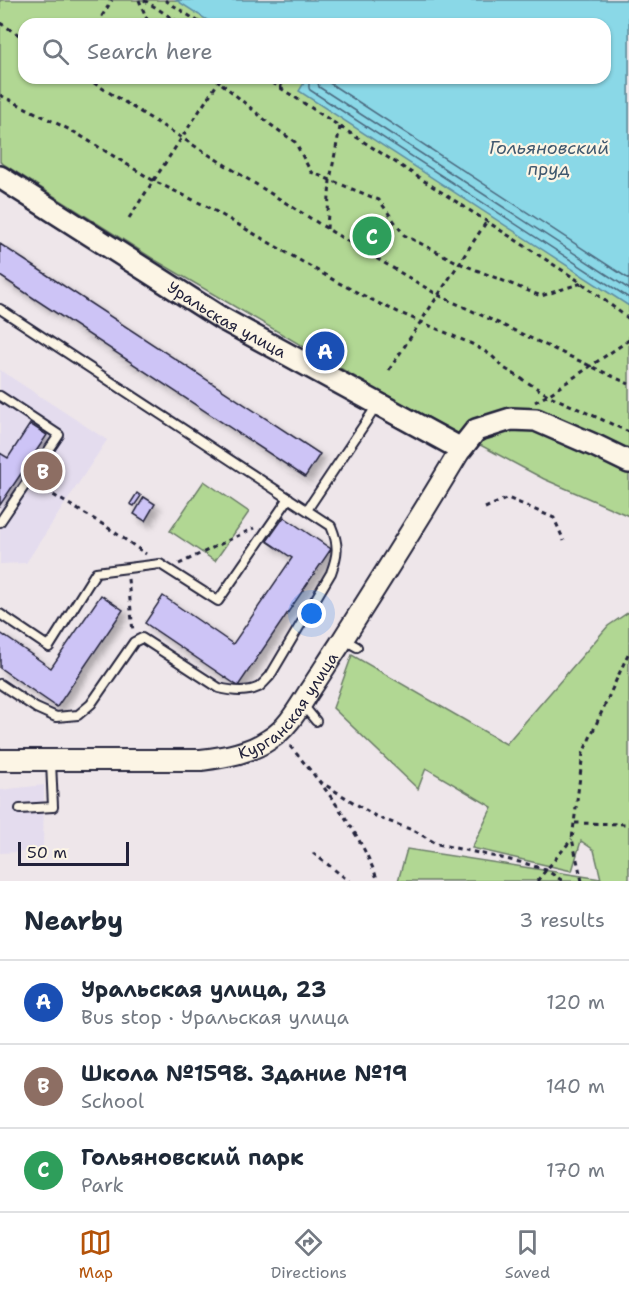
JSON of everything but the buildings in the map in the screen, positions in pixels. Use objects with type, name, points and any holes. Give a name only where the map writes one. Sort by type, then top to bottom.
[{"type":"main road","name":"Уральская улица","points":[[0,177],[221,318],[461,449]]},
{"type":"main road","points":[[461,449],[476,430],[511,419],[536,420],[629,462]]},
{"type":"street","name":"Курганская улица","points":[[0,760],[201,760],[256,747],[279,733],[350,643],[461,449]]},
{"type":"lane","points":[[0,309],[332,526],[337,540],[337,557],[331,573],[270,676],[259,686],[230,691],[219,688],[142,638],[134,642],[91,705],[78,715],[56,717],[36,708],[0,684]]},
{"type":"lane","points":[[0,396],[59,435],[0,522]]},
{"type":"lane","points":[[307,510],[378,404]]},
{"type":"lane","points":[[0,614],[49,647],[96,572],[127,568],[164,566],[218,601],[289,498]]},
{"type":"lane","points":[[302,704],[316,721]]},
{"type":"lane","points":[[20,809],[53,807],[51,760]]},
{"type":"path","points":[[101,18],[112,0]]},
{"type":"path","points":[[139,0],[146,18]]},
{"type":"path","points":[[144,0],[172,18]]},
{"type":"path","points":[[165,0],[193,18]]},
{"type":"path","points":[[1,25],[18,35]]},
{"type":"path","points":[[96,84],[327,229],[438,295],[629,384]]},
{"type":"path","points":[[129,218],[217,84]]},
{"type":"path","points":[[226,84],[271,125],[296,142],[311,172],[379,200],[404,235],[459,263],[541,296],[582,283]]},
{"type":"path","points":[[274,84],[582,283],[629,319]]},
{"type":"path","points":[[281,84],[281,89]]},
{"type":"path","points":[[0,94],[76,133],[154,181],[208,207],[337,282],[382,305],[472,344],[504,368],[548,395],[629,432]]},
{"type":"path","points":[[327,229],[330,180],[340,127]]},
{"type":"path","points":[[389,370],[487,221]]},
{"type":"path","points":[[533,403],[629,340]]},
{"type":"path","points":[[28,480],[104,525],[164,566],[275,518]]},
{"type":"path","points":[[485,508],[508,498],[554,518],[564,541]]},
{"type":"path","points":[[127,568],[134,642]]},
{"type":"path","points":[[582,881],[572,839],[583,753],[629,652]]},
{"type":"path","points":[[279,733],[319,781],[345,818],[365,851],[378,881]]},
{"type":"path","points":[[319,781],[378,817],[415,831],[437,844],[524,863],[546,870],[563,881]]},
{"type":"path","points":[[574,822],[629,824]]},
{"type":"path","points":[[537,881],[572,839]]},
{"type":"path","points":[[312,854],[349,881]]},
{"type":"shaded area","points":[[0,370],[107,440],[26,563],[0,564]]},
{"type":"shaded area","points":[[44,785],[43,851],[0,853],[0,790]]},
{"type":"green space","points":[[0,0],[629,0],[629,516],[544,479],[381,392],[155,260],[0,162]]},
{"type":"green space","points":[[204,481],[249,512],[215,561],[170,531]]},
{"type":"green space","points":[[629,612],[629,881],[398,881],[407,849],[601,879],[594,850],[581,841],[572,871],[472,848],[492,807],[426,768],[418,789],[333,708],[352,655],[506,744],[608,626]]},
{"type":"water","name":"Гольяновский пруд","points":[[176,0],[629,0],[629,306],[299,91],[303,84],[611,84],[611,18],[204,18]]},
{"type":"place","name":"Гольяновcкий парк","points":[[372,236]]},
{"type":"place","name":"Уральская улица, 23","points":[[325,351]]},
{"type":"place","name":"Школа №1598. Здание №19","points":[[43,471]]}]
